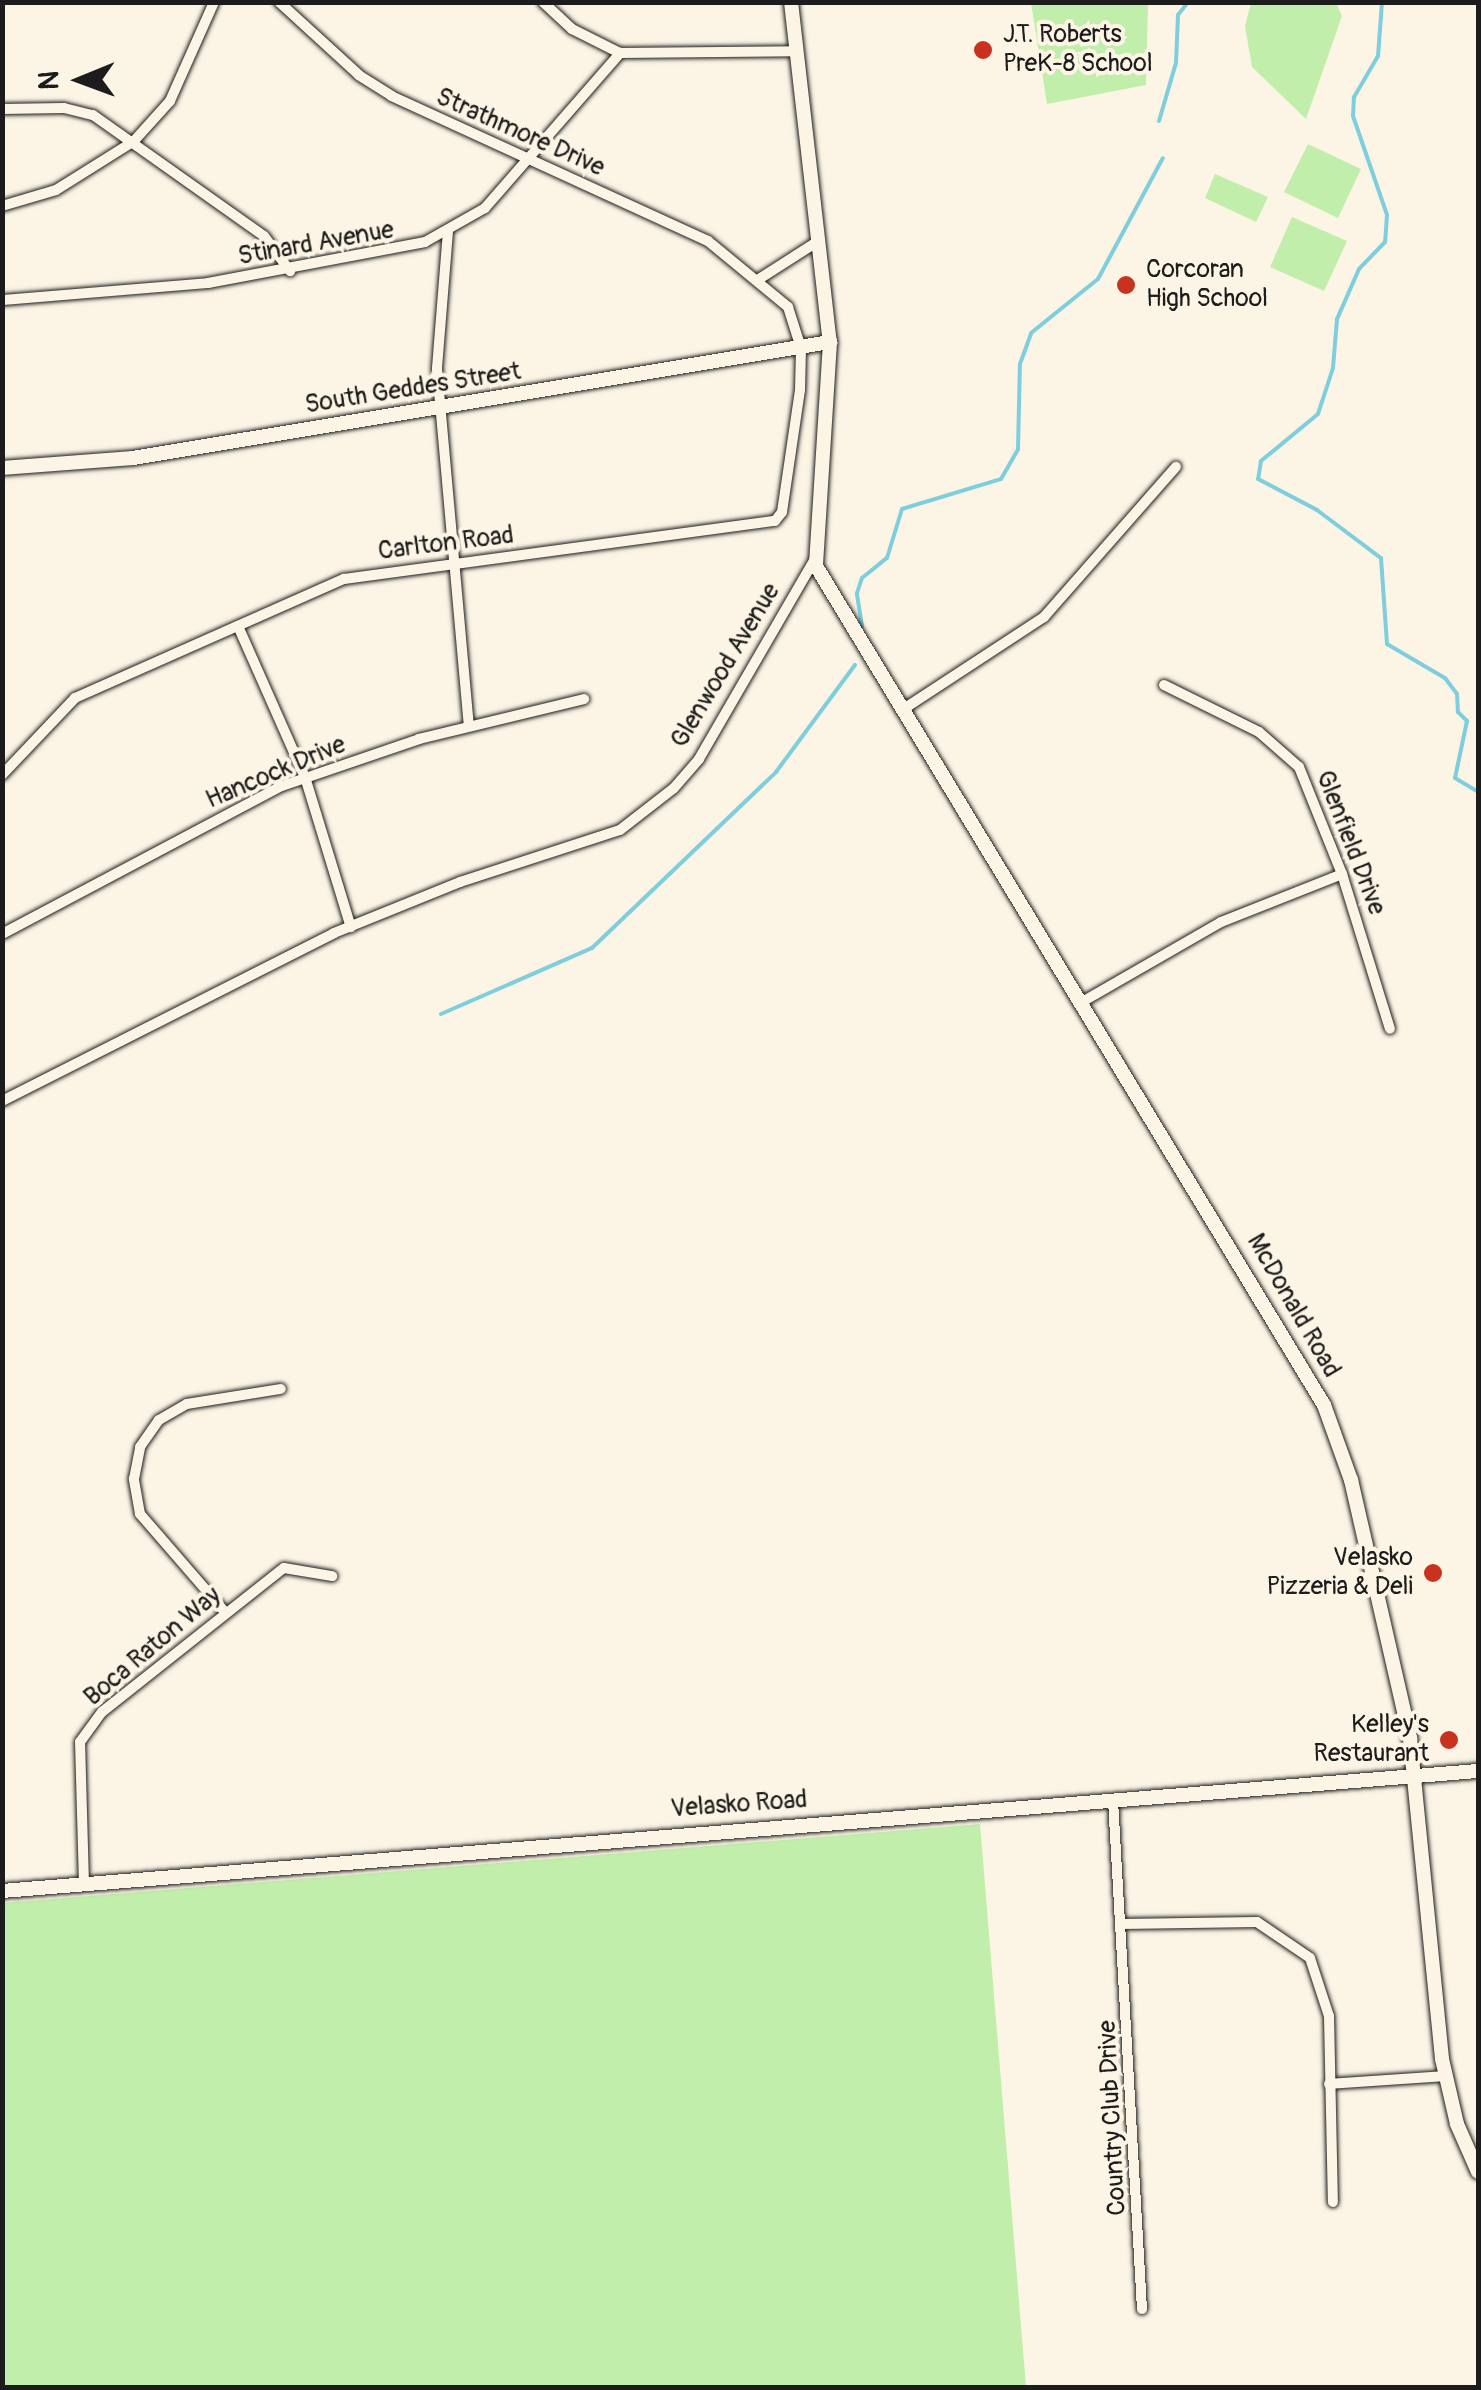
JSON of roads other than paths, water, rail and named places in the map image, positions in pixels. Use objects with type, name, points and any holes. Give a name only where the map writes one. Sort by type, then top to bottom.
[{"type":"street","points":[[2,206],[56,190],[134,142],[170,101],[214,2]]},
{"type":"street","name":"Strathmore Drive","points":[[279,2],[359,75],[392,96],[708,241],[759,280],[796,320],[801,348]]},
{"type":"street","points":[[543,2],[572,29],[620,53],[797,51]]},
{"type":"street","name":"Glenwood Avenue","points":[[2,1101],[351,927],[460,882],[596,842],[648,811],[699,758],[815,558],[830,342],[792,2]]},
{"type":"street","name":"Stinard Avenue","points":[[2,300],[290,271],[388,254],[448,231],[484,208],[620,53]]},
{"type":"street","points":[[2,110],[78,110],[134,142],[264,236],[290,271]]},
{"type":"street","points":[[448,231],[436,323],[469,726]]},
{"type":"street","points":[[759,280],[821,239]]},
{"type":"street","name":"South Geddes Street","points":[[2,468],[133,458],[830,342]]},
{"type":"street","name":"Carlton Road","points":[[2,775],[75,698],[344,579],[776,521],[794,442],[801,348]]},
{"type":"street","points":[[902,710],[1044,617],[1176,467]]},
{"type":"street","name":"McDonald Road","points":[[815,558],[902,710],[1324,1405],[1372,1567],[1414,1778],[1445,2076],[1478,2172]]},
{"type":"street","points":[[238,626],[304,777],[351,927]]},
{"type":"street","name":"Glenfield Drive","points":[[1164,686],[1258,732],[1300,767],[1342,874],[1390,1029]]},
{"type":"street","name":"Hancock Drive","points":[[2,934],[304,777],[469,726],[584,699]]},
{"type":"street","points":[[1082,1002],[1209,928],[1342,874]]},
{"type":"street","points":[[225,1612],[140,1514],[134,1479],[140,1448],[159,1420],[187,1404],[281,1390]]},
{"type":"street","name":"Boca Raton Way","points":[[84,1884],[80,1742],[102,1712],[284,1568],[332,1576]]},
{"type":"street","name":"Velasko Road","points":[[2,1891],[1478,1772]]},
{"type":"street","name":"Country Club Drive","points":[[1113,1800],[1142,2309]]},
{"type":"street","points":[[1122,1924],[1234,1919],[1257,1922],[1294,1942],[1320,1973],[1326,1994],[1333,2202]]},
{"type":"street","points":[[1329,2084],[1445,2076]]},
{"type":"waterway","points":[[1159,121],[1176,63],[1178,15],[1188,2]]},
{"type":"waterway","points":[[1382,2],[1378,56],[1354,97],[1353,116],[1387,215],[1385,242],[1359,269],[1337,319],[1333,368],[1318,414],[1261,461],[1258,479],[1317,510],[1381,558],[1387,644],[1445,678],[1457,694],[1458,712],[1467,721],[1455,778],[1478,792]]},
{"type":"waterway","points":[[862,626],[857,593],[862,578],[887,558],[902,509],[1001,479],[1018,449],[1020,364],[1031,333],[1098,279],[1163,158]]},
{"type":"waterway","points":[[441,1014],[592,948],[776,772],[855,665]]},
{"type":"place","name":"J.T. Roberts PreK-8 School","points":[[983,50]]},
{"type":"place","name":"Corcoran High School","points":[[1126,285]]},
{"type":"place","name":"Velasko Pizzeria & Deli","points":[[1433,1573]]},
{"type":"place","name":"Kelley's Restaurant","points":[[1449,1740]]}]
